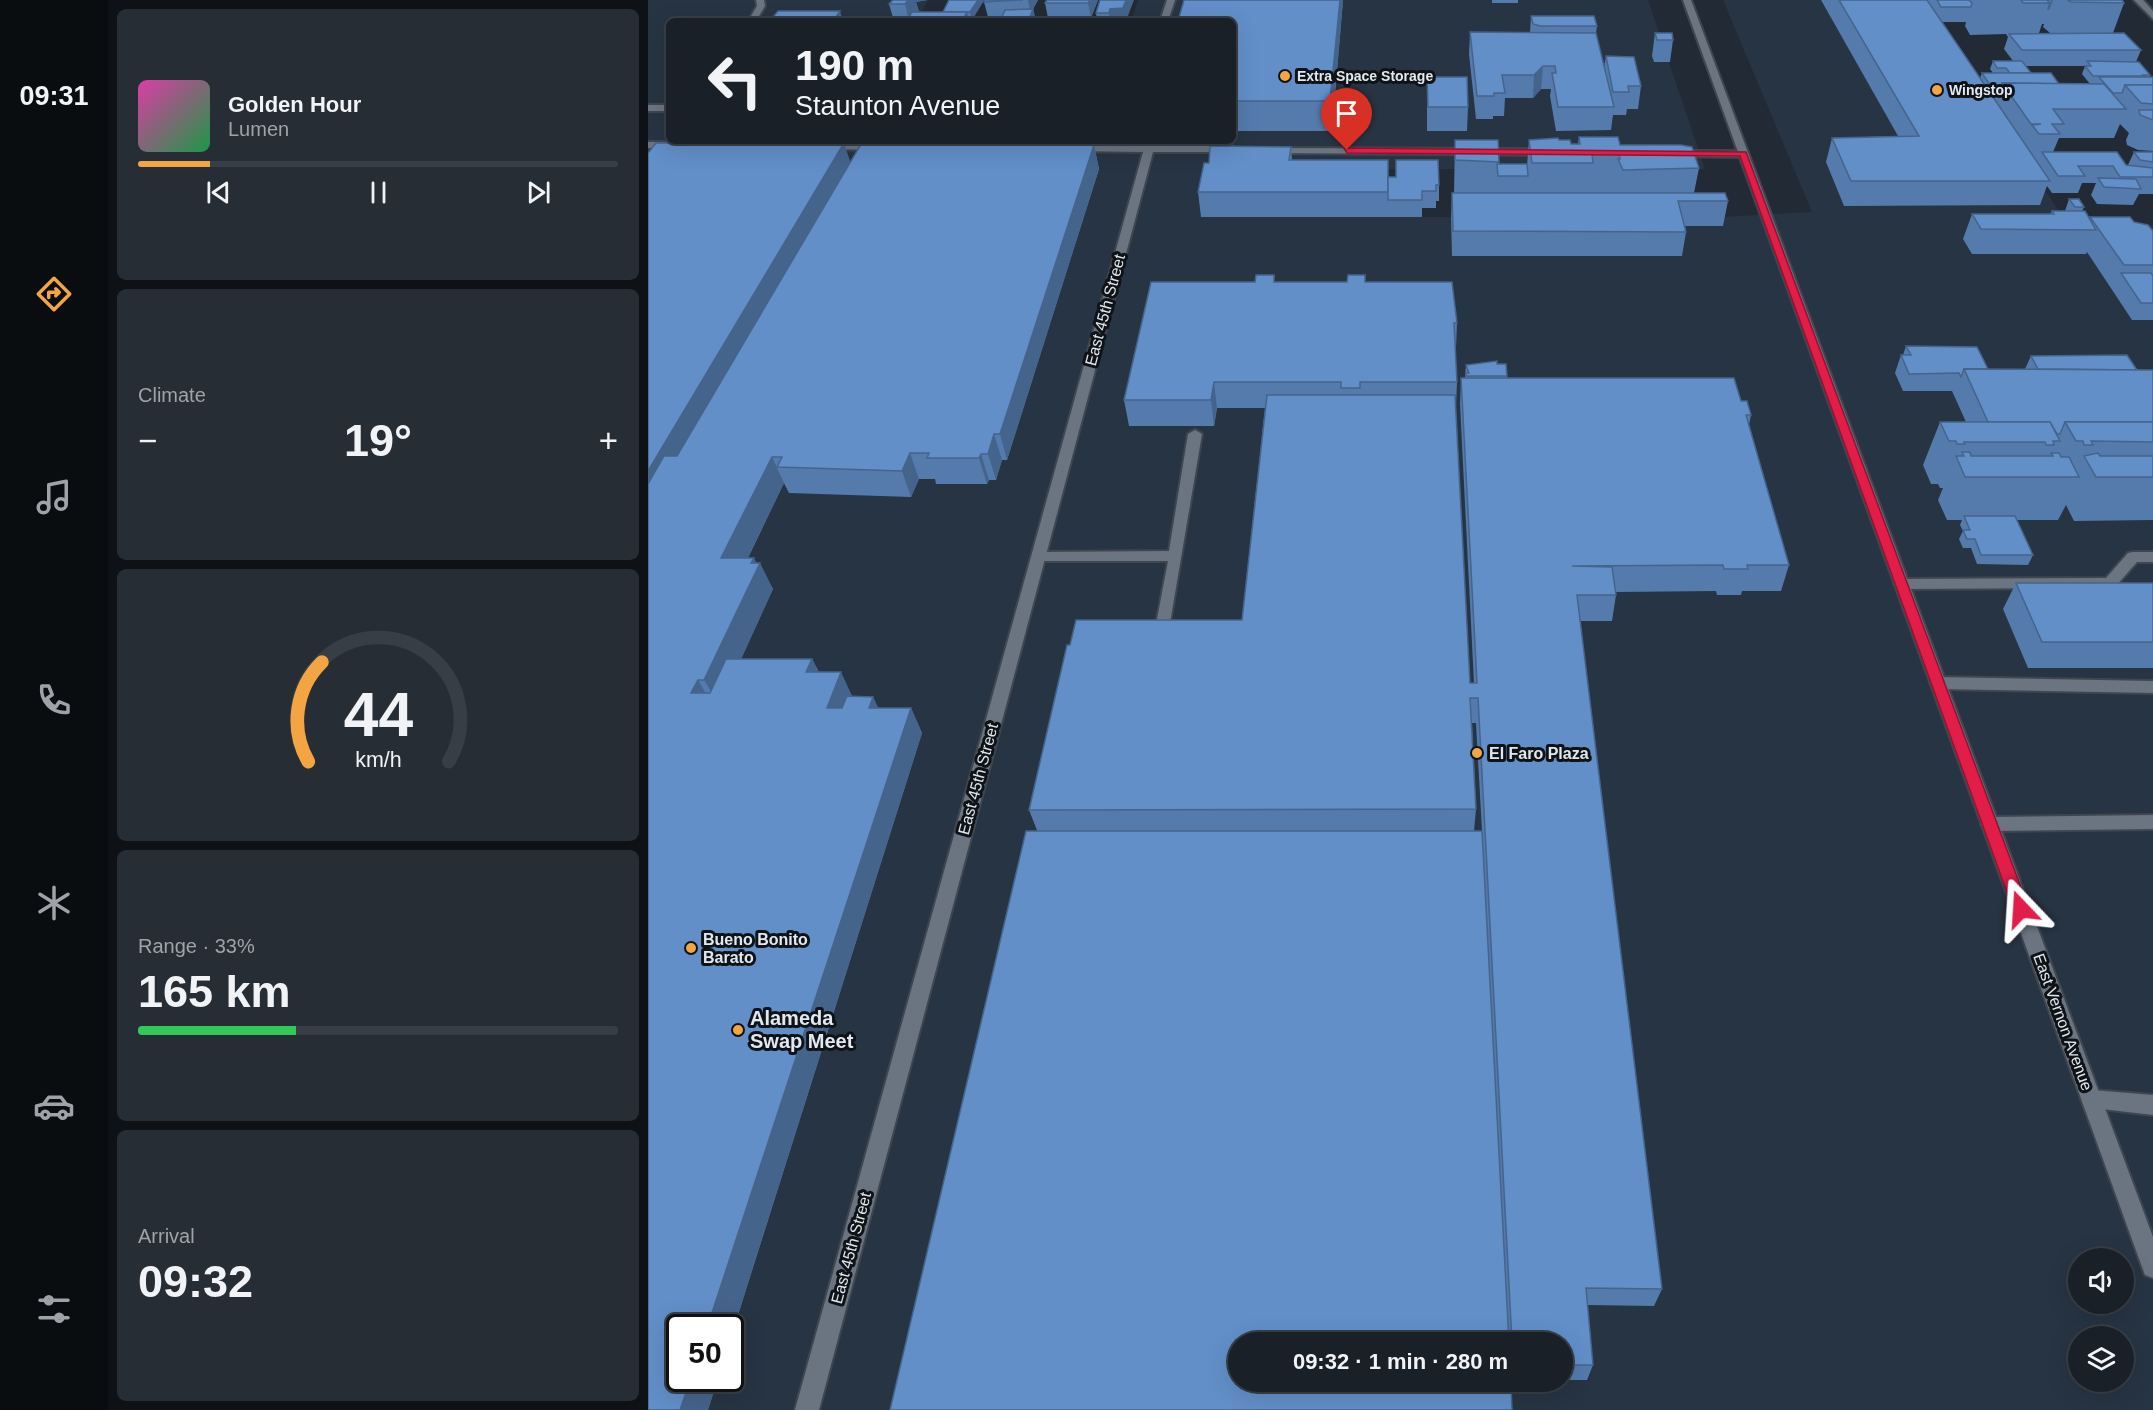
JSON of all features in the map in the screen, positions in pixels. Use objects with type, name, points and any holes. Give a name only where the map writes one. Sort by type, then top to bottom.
[{"type":"street","points":[[754,18],[761,6],[760,0]]},
{"type":"street","points":[[1165,18],[1171,0]]},
{"type":"street","name":"East Vernon Avenue","points":[[1687,0],[2153,1267]]},
{"type":"street","points":[[2138,0],[2153,16]]},
{"type":"street","points":[[648,108],[666,108]]},
{"type":"street","points":[[648,145],[684,145]]},
{"type":"street","points":[[1055,148],[1092,145],[1149,149],[1240,150]]},
{"type":"street","points":[[816,146],[899,147]]},
{"type":"street","name":"East 45th Street","points":[[807,1410],[1149,149]]},
{"type":"street","points":[[1252,150],[1560,152]]},
{"type":"street","points":[[1655,153],[1743,153]]},
{"type":"street","points":[[1165,619],[1195,434]]},
{"type":"street","points":[[1039,557],[1176,556]]},
{"type":"street","points":[[1902,584],[2110,583],[2133,557],[2153,556]]},
{"type":"street","points":[[1938,683],[2153,687]]},
{"type":"street","points":[[1990,824],[2153,822]]},
{"type":"street","points":[[2092,1100],[2153,1105]]},
{"type":"shaded area","points":[[648,0],[928,0],[919,18],[666,18],[666,144],[1236,144],[1236,18],[1132,18],[1138,0],[1648,0],[1705,169],[1388,169],[1388,217],[1720,217],[1812,212],[1723,0],[1914,0],[2068,224],[2153,225],[2153,1410],[648,1410]]},
{"type":"building","points":[[893,0],[908,0],[905,4],[889,4]]},
{"type":"building","points":[[949,0],[978,0],[970,12],[943,12]]},
{"type":"building","points":[[985,0],[1023,0],[984,2]]},
{"type":"building","points":[[1047,0],[1090,0],[1088,3],[1045,3]]},
{"type":"building","points":[[1100,0],[1126,0],[1123,8],[1110,9],[1109,13],[1096,13]]},
{"type":"building","name":"Extra Space Storage","points":[[1184,0],[1340,0],[1330,101],[1236,101],[1236,18],[1179,18]]},
{"type":"building","points":[[1839,0],[1927,0],[2050,181],[1851,181],[1832,138],[1919,136]]},
{"type":"building","points":[[1937,0],[1969,0],[1972,3],[1971,7],[1941,7]]},
{"type":"building","points":[[2021,0],[2047,0],[2050,3],[2023,3]]},
{"type":"building","points":[[2068,0],[2122,0],[2124,3],[2071,2]]},
{"type":"building","points":[[1033,9],[1029,18],[1001,18],[1005,10]]},
{"type":"building","points":[[778,11],[840,11],[835,18],[772,18]]},
{"type":"building","points":[[912,12],[967,12],[964,18],[909,18]]},
{"type":"building","points":[[1531,16],[1594,16],[1597,26],[1540,26],[1533,24]]},
{"type":"building","points":[[1470,32],[1596,33],[1614,107],[1558,107],[1552,73],[1556,73],[1555,66],[1543,66],[1534,75],[1502,75],[1505,93],[1494,93],[1494,96],[1477,96]]},
{"type":"building","points":[[1655,33],[1672,33],[1673,40],[1657,40]]},
{"type":"building","points":[[2124,33],[2141,50],[2022,50],[2009,34]]},
{"type":"building","points":[[1606,56],[1634,57],[1641,86],[1628,86],[1629,92],[1613,92]]},
{"type":"building","points":[[1993,61],[2022,61],[2031,73],[2010,73],[2006,68],[1997,68]]},
{"type":"building","points":[[2087,61],[2139,62],[2150,75],[2093,76],[2085,66],[2091,66]]},
{"type":"building","points":[[1982,73],[2051,73],[2059,84],[2002,83],[1998,97]]},
{"type":"building","points":[[1427,77],[1467,77],[1468,107],[1428,107]]},
{"type":"building","points":[[2099,77],[2153,77],[2153,85],[2125,85],[2122,93],[2113,93]]},
{"type":"building","points":[[2002,83],[2104,84],[2126,109],[2053,109],[2064,124],[2052,124],[2060,134],[2039,134],[2032,125],[2041,124],[2031,124]]},
{"type":"building","points":[[2125,85],[2153,85],[2153,104],[2141,103]]},
{"type":"building","points":[[2139,110],[2153,110],[2153,120],[2140,115]]},
{"type":"building","points":[[1579,137],[1618,137],[1620,145],[1692,147],[1699,168],[1623,170],[1618,159],[1620,159],[1619,154],[1592,154],[1593,163],[1532,163],[1529,140],[1558,138],[1559,140],[1570,140],[1571,144],[1580,144]]},
{"type":"building","points":[[1455,140],[1498,140],[1499,162],[1455,160]]},
{"type":"building","points":[[656,143],[843,144],[648,471],[648,153]]},
{"type":"building","name":"Alameda Swap Meet","points":[[861,144],[1094,145],[1000,434],[994,434],[988,454],[981,454],[979,458],[927,458],[929,453],[910,453],[902,471],[777,467],[782,457],[772,457],[721,558],[754,558],[751,563],[760,563],[704,680],[698,680],[691,693],[710,693],[726,659],[812,659],[806,672],[841,672],[827,708],[842,708],[847,696],[873,697],[869,708],[911,708],[712,1314],[666,1314],[666,1392],[686,1392],[680,1410],[648,1410],[648,484],[664,456],[677,456]]},
{"type":"building","points":[[1210,146],[1291,147],[1289,160],[1388,160],[1388,192],[1198,192],[1204,163],[1209,163]]},
{"type":"building","points":[[2042,152],[2117,152],[2126,165],[2153,168],[2153,177],[2120,177],[2113,166],[2078,166],[2085,176],[2058,176]]},
{"type":"building","points":[[2134,152],[2153,152],[2153,162],[2140,160]]},
{"type":"building","points":[[1396,160],[1438,160],[1439,185],[1436,185],[1436,191],[1422,191],[1422,200],[1388,200],[1388,177],[1396,177]]},
{"type":"building","points":[[1497,164],[1527,164],[1528,176],[1498,176]]},
{"type":"building","points":[[2098,178],[2136,179],[2141,189],[2104,187]]},
{"type":"building","points":[[1452,193],[1725,193],[1728,201],[1678,201],[1686,232],[1453,231]]},
{"type":"building","points":[[2069,199],[2079,199],[2084,207],[2075,207]]},
{"type":"building","points":[[2052,211],[2085,211],[2096,230],[1981,229],[1972,214],[2054,214]]},
{"type":"building","points":[[2090,217],[2130,217],[2134,222],[2148,225],[2153,231],[2153,265],[2124,265]]},
{"type":"building","points":[[2121,273],[2151,273],[2153,303],[2141,303]]},
{"type":"building","points":[[1256,275],[1274,275],[1274,282],[1347,282],[1348,275],[1365,275],[1365,282],[1452,282],[1457,323],[1454,323],[1457,382],[1360,382],[1360,388],[1341,388],[1341,382],[1214,382],[1211,400],[1124,400],[1151,282],[1255,282]]},
{"type":"building","points":[[1906,346],[1977,347],[1988,369],[1964,369],[1961,377],[1959,373],[1909,374],[1901,355],[1911,355]]},
{"type":"building","points":[[2127,355],[2137,370],[2038,369],[2031,356]]},
{"type":"building","points":[[1497,361],[1497,364],[1506,364],[1507,376],[1466,376],[1466,373],[1469,373],[1466,365]]},
{"type":"building","points":[[1964,369],[2153,370],[2153,422],[2065,422],[2060,434],[2057,434],[2050,422],[1988,422]]},
{"type":"building","points":[[1461,378],[1734,378],[1741,401],[1747,401],[1751,415],[1746,415],[1789,565],[1747,565],[1748,569],[1724,569],[1723,565],[1572,566],[1612,567],[1616,595],[1577,595],[1662,1289],[1586,1288],[1593,1365],[1573,1365],[1573,1332],[1511,1332],[1478,698],[1470,698],[1476,809],[1029,810],[1067,645],[1070,645],[1076,620],[1242,620],[1267,395],[1455,395],[1470,683],[1477,683]]},
{"type":"building","points":[[1940,422],[2050,422],[2060,441],[2053,441],[2054,445],[2046,445],[2045,442],[1964,442],[1965,444],[1957,444],[1956,441],[1949,441]]},
{"type":"building","points":[[2065,422],[2153,422],[2153,442],[2091,441],[2093,445],[2084,445],[2083,441],[2076,441]]},
{"type":"building","points":[[1962,452],[1970,452],[1971,456],[2053,456],[2051,453],[2059,453],[2061,457],[2069,457],[2079,477],[1965,477],[1956,456],[1964,456]]},
{"type":"building","points":[[2098,453],[2100,456],[2153,456],[2153,477],[2096,477],[2084,456]]},
{"type":"building","points":[[1964,516],[2015,516],[2033,555],[1981,555],[1975,539],[1967,539],[1963,530],[1970,530]]},
{"type":"building","points":[[2016,583],[2153,583],[2153,642],[2042,642]]},
{"type":"building","points":[[1026,831],[1482,831],[1508,1332],[1228,1332],[1228,1392],[1511,1392],[1512,1410],[890,1410]]},
{"type":"place","name":"Extra Space Storage","points":[[1285,76]]},
{"type":"place","name":"Wingstop","points":[[1937,90]]},
{"type":"place","name":"El Faro Plaza","points":[[1477,753]]},
{"type":"place","name":"Bueno Bonito Barato","points":[[691,948]]},
{"type":"place","name":"Alameda Swap Meet","points":[[738,1030]]},
{"type":"route","points":[[1347,150],[1743,153],[2021,909]]}]
